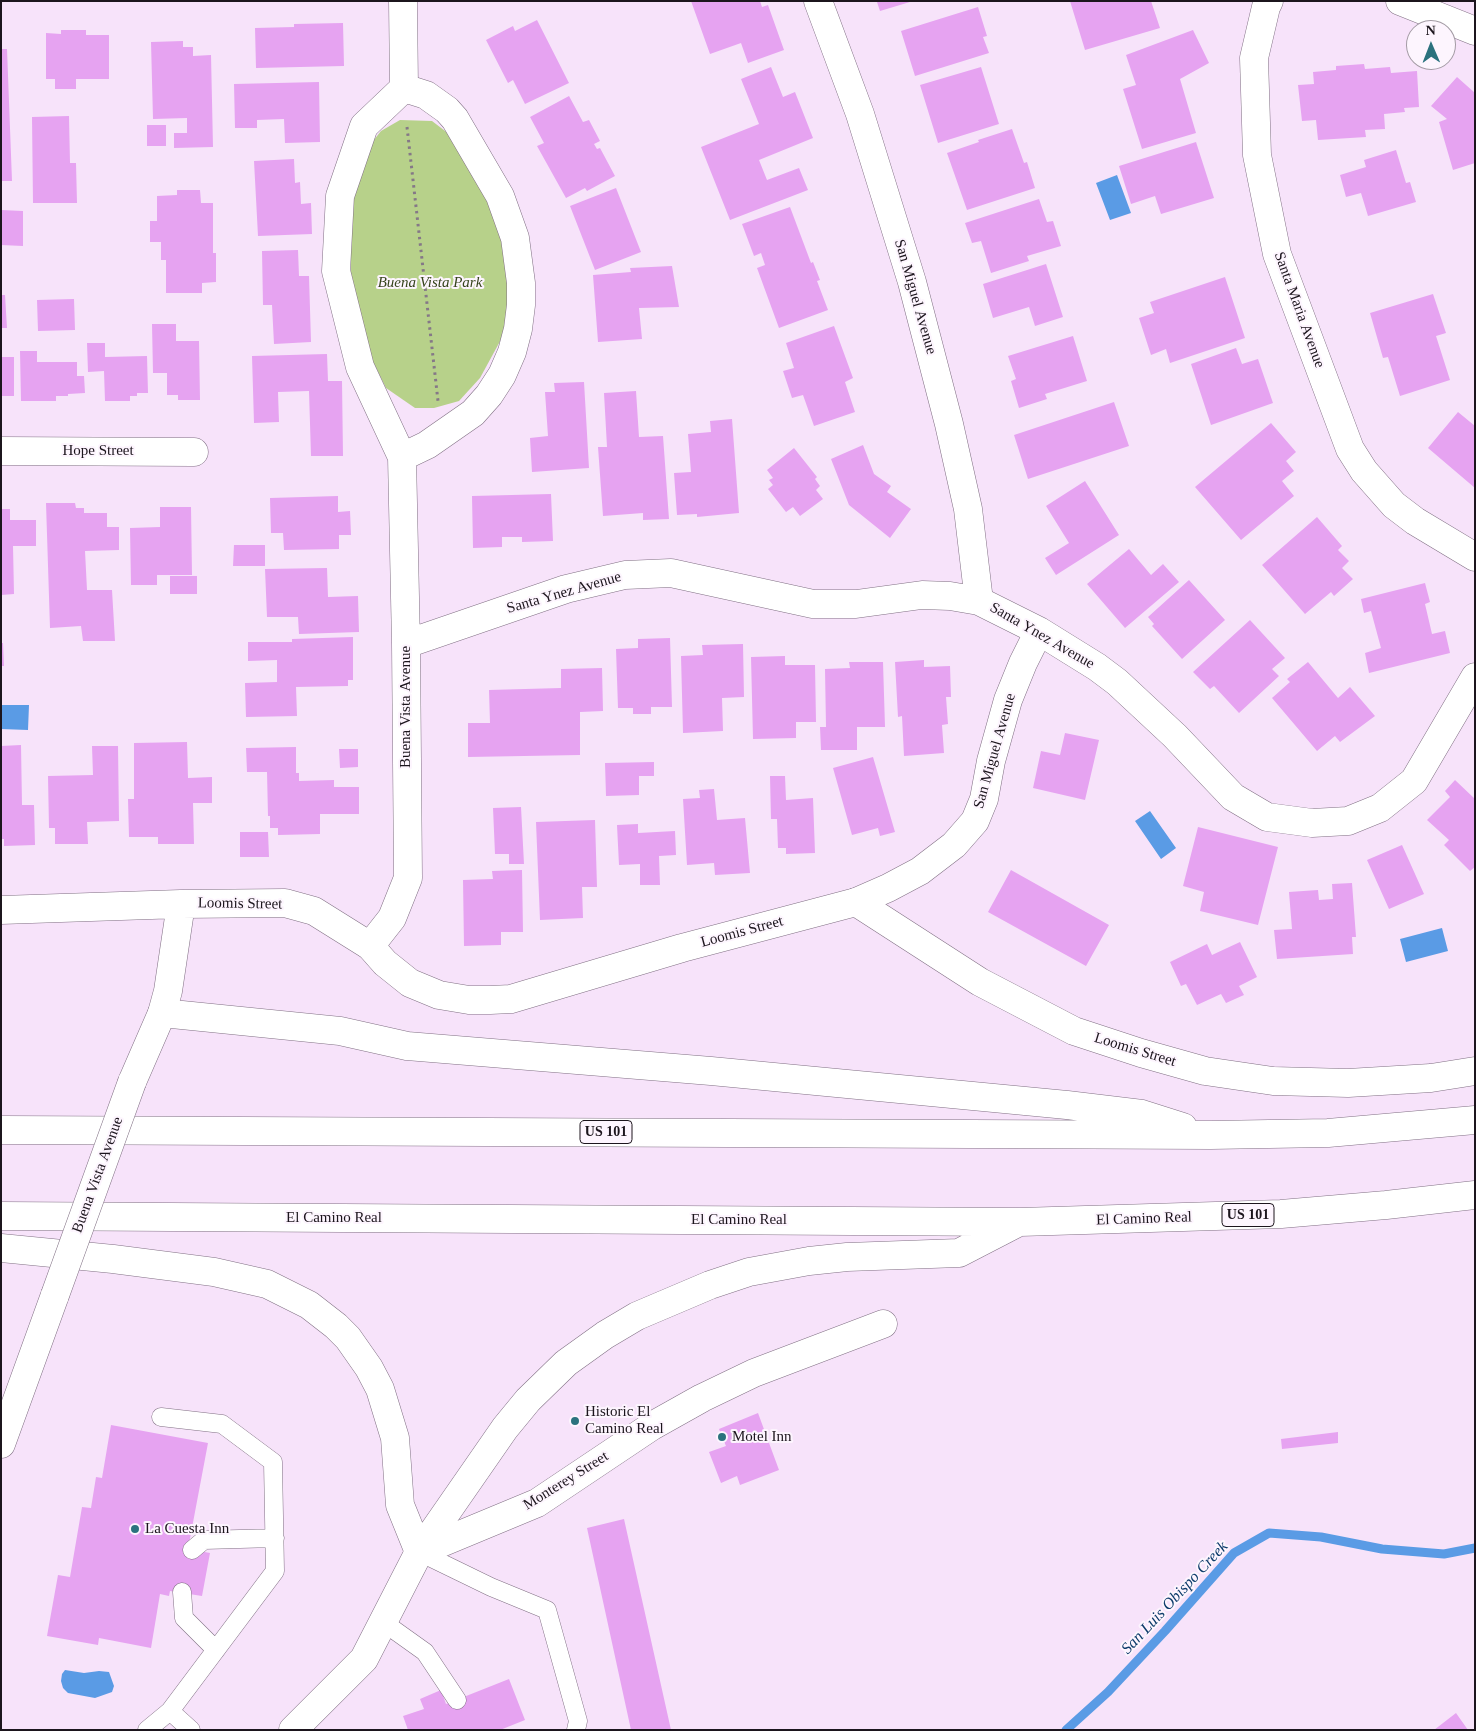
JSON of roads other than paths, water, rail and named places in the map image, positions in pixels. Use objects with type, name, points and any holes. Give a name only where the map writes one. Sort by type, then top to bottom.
[{"type":"main road","points":[[402,457],[427,444],[473,413],[489,395],[502,375],[512,352],[518,329],[521,283],[515,238],[500,196],[455,120],[447,110],[426,95],[404,88],[403,1]]},
{"type":"main road","name":"San Miguel Avenue","points":[[818,1],[860,114],[912,282],[949,424],[968,509],[979,601]]},
{"type":"main road","name":"Santa Maria Avenue","points":[[1269,1],[1254,58],[1258,156],[1277,254],[1350,449],[1364,472],[1394,506],[1475,557]]},
{"type":"main road","points":[[1400,1],[1475,31]]},
{"type":"main road","name":"Buena Vista Avenue","points":[[370,946],[392,918],[408,878],[402,457],[360,367],[336,272],[340,196],[364,126],[404,88]]},
{"type":"main road","name":"Hope Street","points":[[1,451],[194,452]]},
{"type":"main road","name":"Santa Ynez Avenue","points":[[406,644],[566,590],[624,575],[670,573],[813,604],[856,604],[922,595],[950,596],[979,601],[1039,631],[1098,667],[1117,682],[1175,736],[1233,797],[1267,817],[1312,823],[1348,821],[1380,808],[1414,781],[1475,677]]},
{"type":"main road","name":"San Miguel Avenue","points":[[856,902],[920,871],[954,845],[975,821],[984,799],[991,761],[1008,700],[1039,631]]},
{"type":"main road","name":"Loomis Street","points":[[1,910],[181,904],[285,903],[314,911],[370,946],[385,963],[410,983],[439,995],[469,1000],[511,999],[682,948],[856,902],[980,982],[1074,1031],[1205,1071],[1273,1081],[1348,1083],[1431,1078],[1475,1071]]},
{"type":"main road","name":"Buena Vista Avenue","points":[[1,1444],[132,1082],[162,1013],[168,991],[181,904]]},
{"type":"main road","points":[[162,1013],[340,1031],[407,1046],[731,1073],[1067,1105],[1142,1114],[1211,1135]]},
{"type":"main road","name":"US 101","points":[[1,1130],[1211,1135],[1328,1132],[1475,1120]]},
{"type":"main road","name":"El Camino Real","points":[[1,1216],[1020,1222],[1281,1214],[1475,1195]]},
{"type":"main road","points":[[293,1730],[364,1659],[418,1552],[505,1428],[528,1400],[566,1363],[605,1335],[637,1316],[710,1285],[749,1272],[809,1261],[847,1257],[959,1253],[1020,1222]]},
{"type":"main road","points":[[1,1248],[113,1259],[214,1272],[267,1284],[309,1305],[348,1338],[369,1368],[380,1389],[395,1438],[400,1505],[418,1552]]},
{"type":"main road","name":"Monterey Street","points":[[418,1552],[537,1503],[652,1426],[702,1398],[754,1373],[882,1324]]},
{"type":"lane","points":[[147,1730],[170,1711],[275,1571],[273,1462],[222,1424],[161,1417]]},
{"type":"lane","points":[[192,1550],[204,1540],[275,1538]]},
{"type":"lane","points":[[418,1552],[491,1587],[547,1610],[578,1721],[576,1730]]},
{"type":"lane","points":[[182,1592],[184,1618],[216,1650]]},
{"type":"lane","points":[[384,1622],[424,1652],[457,1700]]},
{"type":"lane","points":[[170,1711],[191,1730]]},
{"type":"water","points":[[1117,175],[1131,213],[1110,220],[1096,183]]},
{"type":"water","points":[[1,705],[29,705],[28,730],[1,729]]},
{"type":"water","points":[[1150,811],[1176,848],[1161,859],[1135,821]]},
{"type":"water","points":[[1442,928],[1448,951],[1406,962],[1400,939]]},
{"type":"water","points":[[65,1670],[84,1673],[109,1672],[114,1686],[112,1692],[95,1698],[68,1693],[63,1688],[61,1681]]},
{"type":"waterway","name":"San Luis Obispo Creek","points":[[1066,1730],[1108,1692],[1234,1553],[1269,1533],[1321,1537],[1382,1549],[1444,1554],[1475,1548]]},
{"type":"place","name":"Historic El Camino Real","points":[[575,1421]]},
{"type":"place","name":"Motel Inn","points":[[722,1437]]},
{"type":"place","name":"La Cuesta Inn","points":[[135,1529]]},
{"type":"park label","name":"Buena Vista Park","points":[[430,283]]}]
